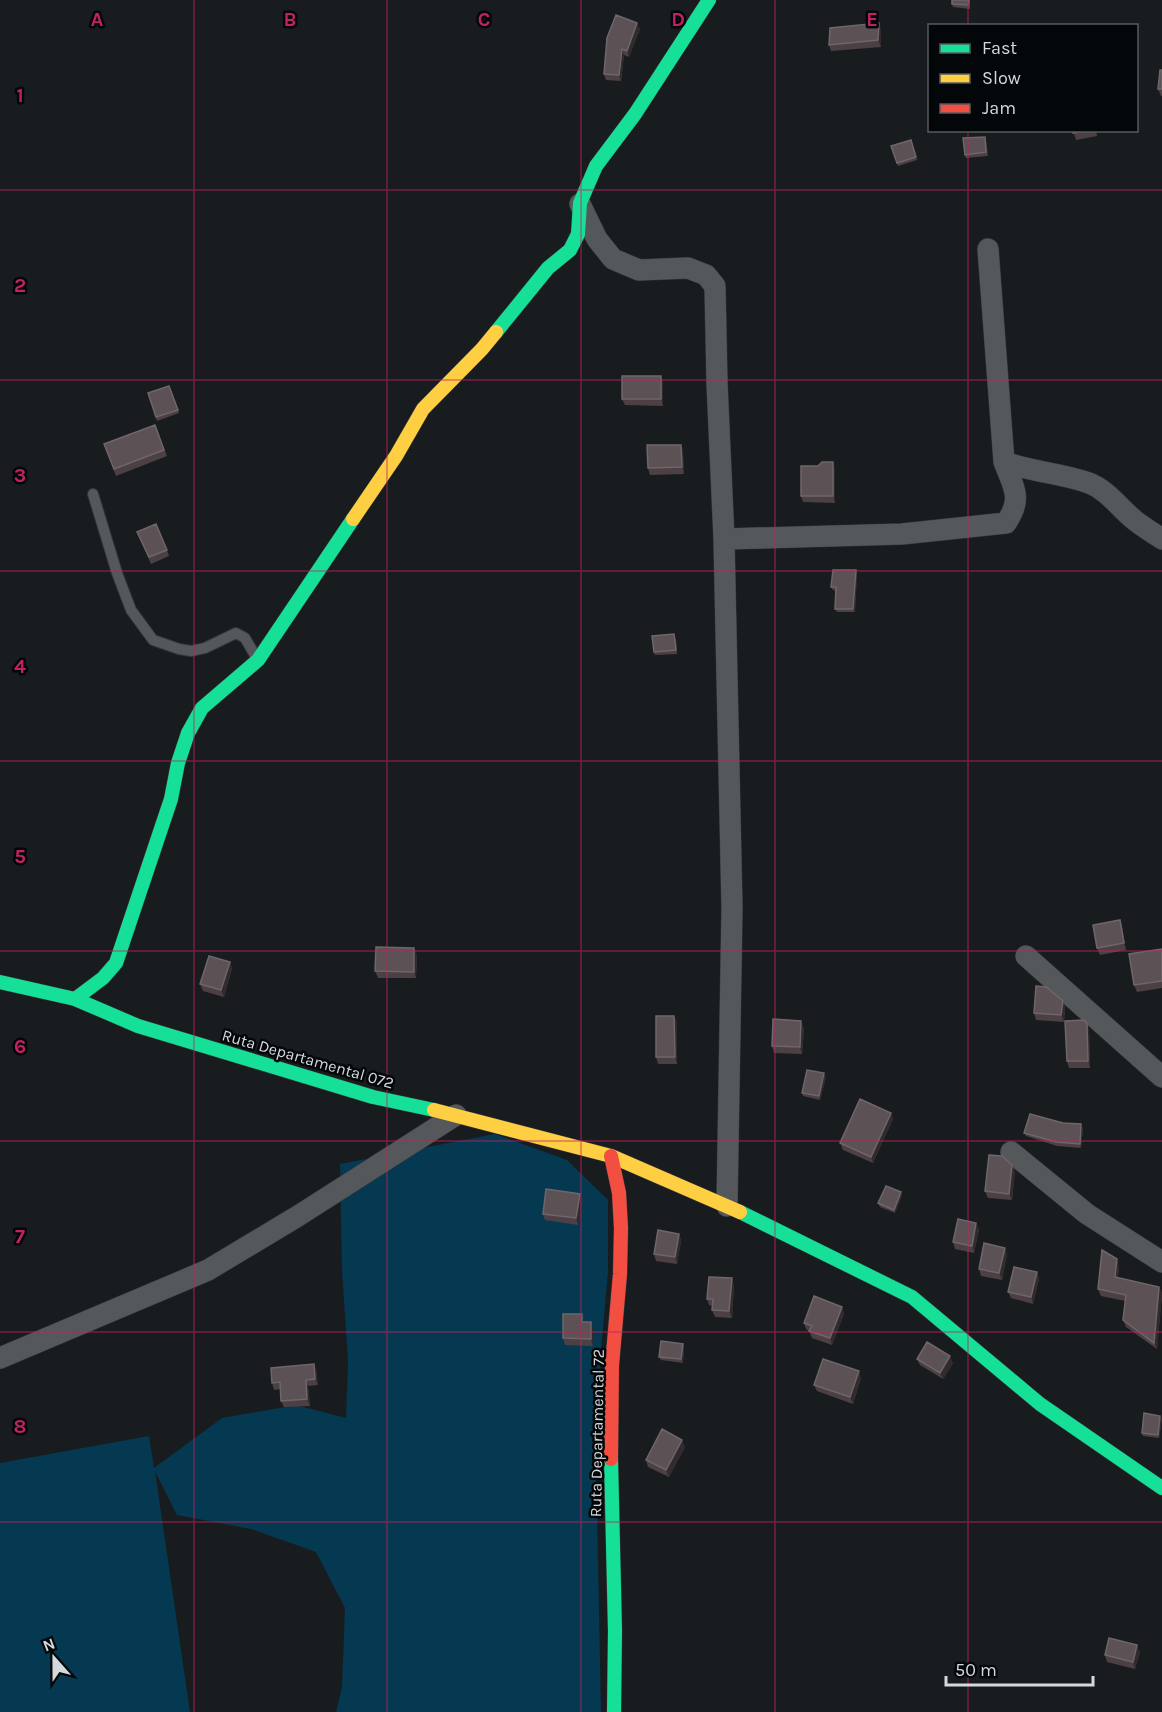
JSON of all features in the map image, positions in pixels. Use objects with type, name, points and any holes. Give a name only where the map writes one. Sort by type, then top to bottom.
[{"type":"main road","points":[[75,999],[103,978],[116,963],[171,799],[178,763],[188,734],[202,708],[258,660],[396,456],[423,409],[482,349],[548,268],[570,250],[578,234],[580,203],[596,166],[635,114],[709,0]]},
{"type":"main road","name":"Ruta Departamental 072","points":[[0,982],[75,999],[149,1029],[373,1097],[456,1115],[610,1156],[727,1206],[912,1297],[1040,1404],[1162,1485]]},
{"type":"main road","name":"Ruta Departamental 72","points":[[610,1156],[620,1205],[621,1249],[611,1385],[610,1480],[615,1590],[614,1712]]},
{"type":"street","points":[[580,203],[597,239],[613,259],[639,270],[688,268],[706,275],[715,286],[724,539],[732,908],[727,1206]]},
{"type":"street","points":[[724,539],[902,534],[1006,523],[1015,510],[1016,492],[1004,462],[988,249]]},
{"type":"street","points":[[1004,462],[1035,472],[1046,472],[1091,484],[1114,499],[1131,518],[1162,539]]},
{"type":"street","points":[[1026,956],[1162,1077]]},
{"type":"street","points":[[0,1358],[207,1270],[298,1216],[456,1115]]},
{"type":"street","points":[[1011,1152],[1087,1214],[1162,1262]]},
{"type":"lane","points":[[93,494],[131,610],[153,640],[191,651],[205,648],[236,633],[245,638],[258,660]]},
{"type":"shaded area","points":[[495,1134],[567,1160],[608,1200],[608,1272],[600,1362],[596,1458],[601,1712],[336,1712],[342,1687],[345,1608],[316,1552],[251,1529],[177,1515],[155,1471],[190,1712],[0,1712],[0,1463],[149,1436],[154,1468],[222,1418],[296,1405],[346,1418],[348,1362],[342,1270],[340,1164]]},
{"type":"building","points":[[952,0],[969,0],[968,5],[952,4]]},
{"type":"building","points":[[616,15],[637,23],[627,51],[622,49],[619,75],[604,74],[607,38]]},
{"type":"building","points":[[879,23],[878,40],[829,45],[830,28]]},
{"type":"building","points":[[1160,70],[1162,70],[1162,89],[1158,89]]},
{"type":"building","points":[[985,137],[986,152],[965,155],[963,138]]},
{"type":"building","points":[[911,140],[916,157],[897,163],[891,146]]},
{"type":"building","points":[[622,376],[661,376],[661,399],[622,399]]},
{"type":"building","points":[[169,386],[178,410],[156,417],[148,393]]},
{"type":"building","points":[[155,425],[164,450],[114,469],[104,444]]},
{"type":"building","points":[[647,445],[681,445],[682,467],[648,468]]},
{"type":"building","points":[[822,462],[833,462],[833,496],[801,496],[801,466],[818,466]]},
{"type":"building","points":[[156,524],[167,550],[149,557],[137,532]]},
{"type":"building","points":[[833,570],[856,570],[853,609],[835,609],[836,587],[831,587]]},
{"type":"building","points":[[674,634],[676,650],[654,652],[652,636]]},
{"type":"building","points":[[1120,920],[1124,943],[1097,948],[1093,925]]},
{"type":"building","points":[[376,947],[414,948],[414,972],[375,971]]},
{"type":"building","points":[[1162,949],[1162,981],[1134,985],[1129,954]]},
{"type":"building","points":[[209,956],[230,962],[221,990],[200,984]]},
{"type":"building","points":[[1036,986],[1046,987],[1063,1001],[1061,1015],[1034,1013]]},
{"type":"building","points":[[656,1016],[674,1016],[675,1057],[656,1057]]},
{"type":"building","points":[[773,1019],[801,1021],[800,1047],[772,1046]]},
{"type":"building","points":[[1084,1020],[1087,1023],[1088,1061],[1067,1061],[1065,1021]]},
{"type":"building","points":[[807,1070],[824,1073],[819,1096],[802,1093]]},
{"type":"building","points":[[860,1099],[891,1113],[871,1157],[840,1143]]},
{"type":"building","points":[[1030,1114],[1063,1123],[1081,1124],[1080,1144],[1056,1142],[1024,1133]]},
{"type":"building","points":[[989,1155],[1002,1156],[1012,1165],[1009,1194],[985,1191]]},
{"type":"building","points":[[886,1186],[901,1192],[894,1210],[878,1203]]},
{"type":"building","points":[[546,1189],[580,1194],[576,1218],[543,1214]]},
{"type":"building","points":[[958,1219],[976,1223],[972,1246],[953,1242]]},
{"type":"building","points":[[658,1230],[679,1234],[675,1257],[654,1254]]},
{"type":"building","points":[[984,1243],[1005,1248],[999,1273],[979,1269]]},
{"type":"building","points":[[1102,1250],[1117,1259],[1115,1277],[1159,1287],[1154,1343],[1123,1320],[1126,1295],[1098,1289]]},
{"type":"building","points":[[1014,1267],[1037,1272],[1031,1297],[1008,1292]]},
{"type":"building","points":[[709,1277],[732,1278],[729,1311],[712,1310],[713,1299],[707,1299]]},
{"type":"building","points":[[814,1296],[842,1307],[830,1338],[809,1331],[812,1326],[804,1323]]},
{"type":"building","points":[[563,1314],[582,1314],[582,1322],[591,1322],[591,1339],[563,1338]]},
{"type":"building","points":[[661,1341],[683,1344],[681,1359],[659,1357]]},
{"type":"building","points":[[927,1342],[950,1356],[940,1373],[917,1359]]},
{"type":"building","points":[[823,1359],[859,1371],[850,1397],[814,1385]]},
{"type":"building","points":[[314,1364],[315,1379],[306,1380],[307,1399],[281,1401],[280,1382],[272,1383],[271,1368]]},
{"type":"building","points":[[1144,1413],[1160,1416],[1158,1435],[1142,1433]]},
{"type":"building","points":[[662,1429],[682,1440],[666,1470],[646,1460]]},
{"type":"building","points":[[1109,1638],[1137,1645],[1133,1662],[1105,1655]]},
{"type":"traffic: fast","points":[[496,332],[548,268],[570,250],[578,234],[580,203],[596,166],[635,114],[709,0]]},
{"type":"traffic: fast","points":[[75,999],[103,978],[116,963],[171,799],[178,763],[188,733],[202,708],[258,660],[353,519]]},
{"type":"traffic: fast","points":[[0,982],[75,999],[138,1026],[373,1097],[434,1110]]},
{"type":"traffic: fast","points":[[740,1212],[912,1297],[1040,1404],[1162,1488]]},
{"type":"traffic: fast","points":[[611,1459],[615,1631],[614,1712]]},
{"type":"traffic: slow","points":[[353,519],[396,456],[423,409],[496,332]]},
{"type":"traffic: slow","points":[[434,1110],[611,1156],[740,1212]]},
{"type":"traffic: jam","points":[[611,1156],[619,1193],[621,1228],[620,1274],[612,1365],[611,1459]]}]
